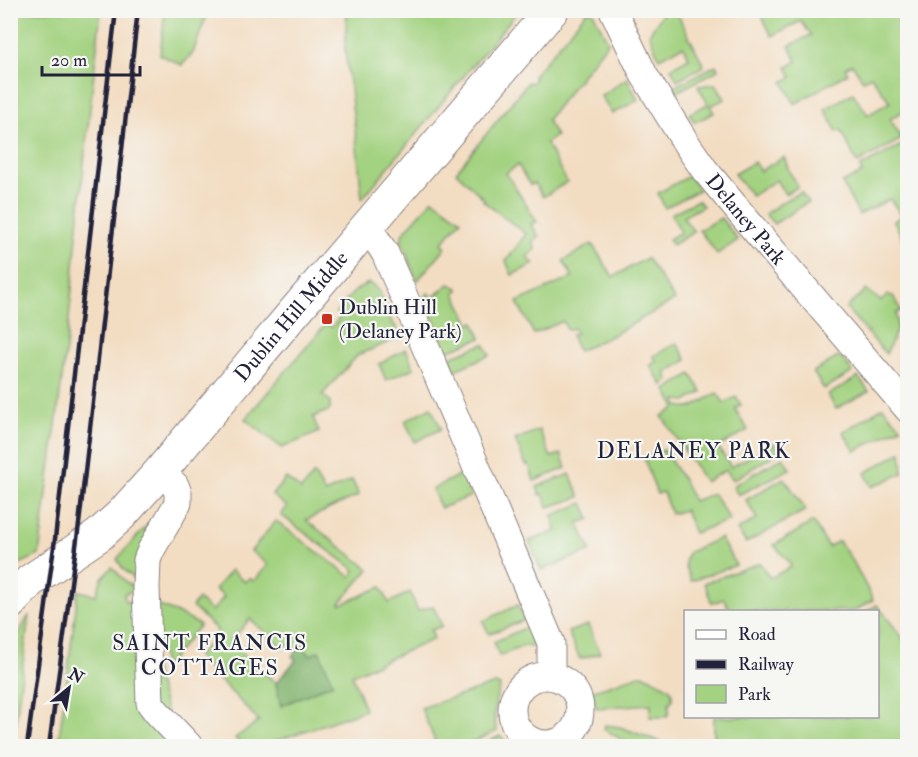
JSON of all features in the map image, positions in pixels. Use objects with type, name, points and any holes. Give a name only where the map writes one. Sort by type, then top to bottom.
[{"type":"street","name":"Dublin Hill Middle","points":[[10,603],[30,581],[99,535],[121,515],[552,10]]},
{"type":"street","name":"Delaney Park","points":[[613,10],[644,75],[704,169],[908,409]]},
{"type":"street","points":[[366,229],[381,245],[399,284],[551,643],[551,675]]},
{"type":"street","points":[[159,473],[175,485],[178,504],[147,560],[150,703],[189,747]]},
{"type":"green space","points":[[667,10],[676,11],[704,66],[677,80],[671,68],[689,58],[683,46],[659,58],[649,34]]},
{"type":"green space","points":[[10,11],[101,11],[67,340],[39,555],[11,568]]},
{"type":"green space","points":[[165,11],[208,11],[193,53],[182,65],[160,55]]},
{"type":"green space","points":[[347,11],[518,11],[362,199],[345,49]]},
{"type":"green space","points":[[587,11],[593,12],[608,42],[547,120],[556,136],[546,143],[567,182],[543,197],[534,183],[530,185],[518,165],[506,173],[537,222],[531,224],[539,237],[532,242],[536,249],[527,257],[534,264],[512,275],[506,261],[526,234],[483,201],[484,199],[456,172],[528,82],[531,83],[535,79],[533,76]]},
{"type":"green space","points":[[759,11],[907,11],[907,118],[903,111],[890,119],[902,139],[857,163],[841,130],[837,132],[825,109],[853,93],[868,115],[890,102],[871,76],[863,80],[852,64],[845,68],[848,73],[795,104],[783,82],[792,77],[787,67],[797,61],[789,46],[811,35],[801,21],[772,36]]},
{"type":"green space","points":[[716,65],[718,70],[677,92],[674,87]]},
{"type":"green space","points":[[627,78],[638,100],[612,114],[601,96]]},
{"type":"green space","points":[[716,84],[725,99],[710,106],[714,113],[695,122],[689,114],[708,104],[698,86]]},
{"type":"green space","points":[[907,142],[907,246],[894,221],[902,216],[890,199],[859,215],[842,183],[862,173],[860,167]]},
{"type":"green space","points":[[784,157],[798,187],[785,194],[776,180],[752,196],[734,174],[754,162],[760,171]]},
{"type":"green space","points":[[689,176],[699,190],[665,208],[658,193]]},
{"type":"green space","points":[[801,192],[808,202],[774,224],[765,214],[787,199]]},
{"type":"green space","points":[[433,199],[461,220],[442,243],[446,247],[417,281],[401,240],[403,233]]},
{"type":"green space","points":[[698,200],[703,206],[683,217],[694,232],[672,245],[669,239],[681,232],[671,214]]},
{"type":"green space","points":[[721,218],[738,240],[717,254],[699,230]]},
{"type":"green space","points":[[592,244],[613,277],[647,258],[675,300],[611,336],[578,351],[571,335],[576,333],[574,328],[567,330],[563,321],[534,334],[517,302],[573,277],[563,261]]},
{"type":"green space","points":[[369,283],[381,295],[388,315],[401,337],[358,355],[322,395],[330,401],[330,410],[313,417],[319,432],[282,448],[245,419],[326,324],[332,327],[340,317],[336,313],[350,296]]},
{"type":"green space","points":[[449,284],[458,288],[455,293],[470,324],[474,322],[481,338],[447,351],[424,297],[428,293],[433,297]]},
{"type":"green space","points":[[866,290],[881,301],[888,295],[893,296],[901,311],[896,313],[897,329],[886,354],[846,308]]},
{"type":"green space","points":[[677,343],[687,360],[666,373],[669,381],[662,385],[650,365],[657,362],[653,356]]},
{"type":"green space","points":[[484,344],[490,355],[455,370],[450,357]]},
{"type":"green space","points":[[406,349],[414,368],[386,380],[379,364]]},
{"type":"green space","points":[[840,356],[853,372],[824,389],[813,372]]},
{"type":"green space","points":[[691,374],[702,392],[687,401],[676,400],[678,406],[691,408],[717,393],[724,403],[736,397],[741,405],[735,409],[748,430],[718,447],[731,467],[774,443],[779,452],[733,480],[726,470],[705,482],[662,416],[676,408],[666,390]]},
{"type":"green space","points":[[858,377],[869,391],[836,409],[828,395]]},
{"type":"green space","points":[[431,407],[441,429],[415,442],[405,421]]},
{"type":"green space","points":[[883,407],[901,427],[855,451],[843,432]]},
{"type":"green space","points":[[539,430],[551,457],[561,454],[566,468],[534,481],[529,465],[526,465],[515,440]]},
{"type":"green space","points":[[664,450],[685,483],[693,501],[713,494],[730,520],[694,533],[685,510],[671,514],[663,492],[657,494],[644,458]]},
{"type":"green space","points":[[901,452],[903,473],[872,487],[865,473]]},
{"type":"green space","points":[[783,457],[790,469],[738,495],[733,486]]},
{"type":"green space","points":[[314,474],[325,493],[352,480],[359,495],[306,520],[369,569],[340,603],[381,587],[389,603],[410,592],[418,611],[433,606],[442,626],[431,630],[434,639],[352,675],[365,710],[267,744],[268,746],[243,746],[235,738],[259,721],[197,656],[209,644],[217,630],[192,607],[198,599],[212,611],[224,597],[215,589],[231,570],[245,582],[249,578],[254,581],[268,565],[251,551],[276,521],[351,577],[355,570],[281,515],[287,507],[272,495],[286,478],[301,490]],"holes":[[[250,619],[283,648],[288,644],[297,651],[301,646],[310,655],[281,706],[276,683],[230,642]]]},
{"type":"green space","points":[[461,474],[471,496],[441,508],[432,489]]},
{"type":"green space","points":[[570,474],[580,497],[548,507],[543,494],[540,495],[537,487]]},
{"type":"green space","points":[[784,478],[806,510],[746,543],[737,530],[757,519],[746,500]]},
{"type":"green space","points":[[170,500],[139,583],[123,569],[117,559]]},
{"type":"green space","points":[[583,503],[590,519],[578,523],[591,551],[541,570],[529,541],[557,531],[552,516]]},
{"type":"green space","points":[[813,522],[828,547],[839,541],[855,565],[873,600],[856,610],[722,610],[729,608],[724,599],[712,603],[704,583],[760,563],[770,578],[791,567],[774,545]]},
{"type":"green space","points":[[720,538],[736,565],[691,581],[686,563],[689,552]]},
{"type":"green space","points":[[112,567],[128,584],[136,588],[124,594],[126,602],[135,599],[133,619],[141,621],[176,746],[58,746],[78,591],[96,595],[102,578]]},
{"type":"green space","points":[[152,603],[200,625],[165,667],[153,625]]},
{"type":"green space","points":[[518,605],[524,620],[489,634],[483,621]]},
{"type":"green space","points":[[877,605],[905,641],[907,640],[907,746],[714,746],[714,718],[879,718],[879,610],[869,610]]},
{"type":"green space","points":[[29,615],[13,746],[11,746],[11,647]]},
{"type":"green space","points":[[588,625],[600,653],[580,659],[568,632]]},
{"type":"green space","points":[[527,627],[533,647],[524,646],[499,656],[494,642]]},
{"type":"green space","points":[[301,646],[310,655],[319,651],[333,683],[281,706],[276,683],[296,660],[292,656]]},
{"type":"green space","points":[[643,674],[672,691],[672,702],[669,702],[669,713],[666,717],[650,717],[651,704],[596,708],[591,691]]},
{"type":"green space","points":[[495,684],[500,686],[495,708],[497,731],[464,746],[428,745],[435,741],[421,708]]},
{"type":"green space","points":[[605,725],[620,727],[672,746],[632,746],[604,729]]},
{"type":"green space","points":[[500,736],[511,746],[478,746]]},
{"type":"railway","points":[[27,746],[55,539],[116,10]]},
{"type":"railway","points":[[49,746],[79,524],[138,10]]},
{"type":"place","name":"Dublin Hill (Delaney Park)","points":[[327,319]]},
{"type":"district","name":"DELANEY PARK","points":[[694,450]]},
{"type":"district","name":"SAINT FRANCIS COTTAGES","points":[[210,654]]}]
